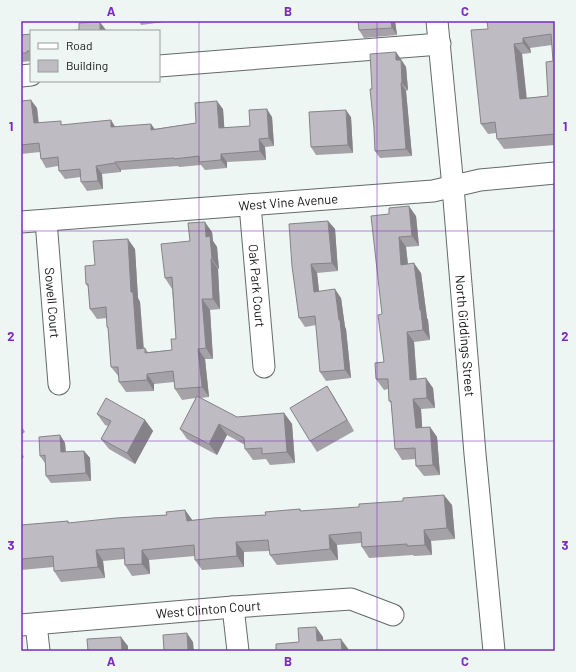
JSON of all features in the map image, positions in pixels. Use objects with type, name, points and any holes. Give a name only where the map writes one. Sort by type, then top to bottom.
[{"type":"street","name":"North Giddings Street","points":[[437,21],[453,187],[474,446],[494,651]]},
{"type":"street","points":[[160,66],[440,44]]},
{"type":"street","name":"West Vine Avenue","points":[[21,222],[433,191],[480,180],[555,174]]},
{"type":"street","name":"Oak Park Court","points":[[250,205],[264,367]]},
{"type":"street","name":"Sowell Court","points":[[46,221],[59,384]]},
{"type":"street","name":"West Clinton Court","points":[[29,625],[233,607],[351,599],[393,615]]},
{"type":"street","points":[[233,607],[238,651]]},
{"type":"street","points":[[29,625],[39,651]]},
{"type":"building","points":[[358,21],[391,21],[392,28],[359,30]]},
{"type":"building","points":[[487,21],[555,21],[555,134],[497,139],[495,122],[481,124],[471,30],[488,29]],"holes":[[[551,34],[553,61],[546,62],[548,96],[520,99],[514,44],[523,43],[523,38]]]},
{"type":"building","points":[[100,22],[100,30],[79,30],[79,23]]},
{"type":"building","points":[[30,34],[30,51],[27,51],[27,53],[21,53],[21,35]]},
{"type":"building","points":[[396,52],[396,60],[401,60],[401,83],[406,149],[375,151],[370,89],[372,89],[370,54]]},
{"type":"building","points":[[31,100],[34,123],[61,121],[61,125],[111,120],[111,127],[151,124],[151,130],[196,123],[195,103],[217,101],[219,128],[250,126],[249,110],[267,109],[269,138],[259,139],[260,151],[221,154],[221,160],[199,162],[199,156],[174,159],[115,162],[96,166],[98,181],[81,182],[80,169],[59,171],[58,157],[41,159],[39,143],[21,145],[21,101]]},
{"type":"building","points":[[346,110],[348,145],[311,147],[309,112]]},
{"type":"building","points":[[409,206],[412,236],[399,237],[401,265],[414,263],[423,330],[407,332],[410,380],[426,378],[427,398],[413,399],[416,428],[430,427],[433,465],[416,466],[415,448],[395,449],[388,379],[376,379],[375,363],[384,362],[378,315],[382,314],[371,216],[389,214],[389,208]]},
{"type":"building","points":[[328,221],[332,263],[311,264],[314,292],[335,289],[345,370],[320,372],[315,316],[299,318],[292,266],[289,224]]},
{"type":"building","points":[[205,222],[206,237],[210,236],[213,299],[202,299],[206,348],[198,349],[202,387],[175,389],[173,371],[147,374],[147,380],[119,382],[118,367],[111,367],[106,307],[90,309],[85,266],[95,265],[93,241],[128,239],[131,292],[133,292],[137,349],[145,348],[145,353],[172,350],[171,339],[176,339],[172,277],[165,278],[161,244],[190,241],[188,223]]},
{"type":"building","points":[[327,386],[347,420],[310,441],[290,408]]},
{"type":"building","points":[[197,396],[237,417],[284,413],[287,452],[262,454],[262,448],[245,449],[244,438],[219,424],[209,444],[180,429]]},
{"type":"building","points":[[106,398],[145,420],[127,453],[101,439],[111,421],[97,414]]},
{"type":"building","points":[[60,435],[61,452],[84,451],[86,473],[46,476],[45,455],[40,456],[39,437]]},
{"type":"building","points":[[444,495],[447,528],[424,530],[425,545],[407,546],[407,544],[362,547],[361,532],[329,535],[330,549],[270,555],[268,540],[236,542],[237,556],[195,560],[194,545],[142,550],[142,564],[125,565],[124,548],[96,550],[98,567],[54,571],[53,556],[21,559],[21,525],[68,521],[68,523],[167,515],[166,512],[185,510],[187,521],[266,515],[265,512],[300,509],[300,511],[359,507],[359,504],[403,501],[403,498]]},
{"type":"building","points":[[316,627],[317,641],[341,639],[342,651],[276,651],[276,644],[299,642],[298,628]]},
{"type":"building","points":[[187,633],[188,651],[164,651],[163,635]]},
{"type":"building","points":[[121,637],[122,651],[88,651],[87,639]]}]
